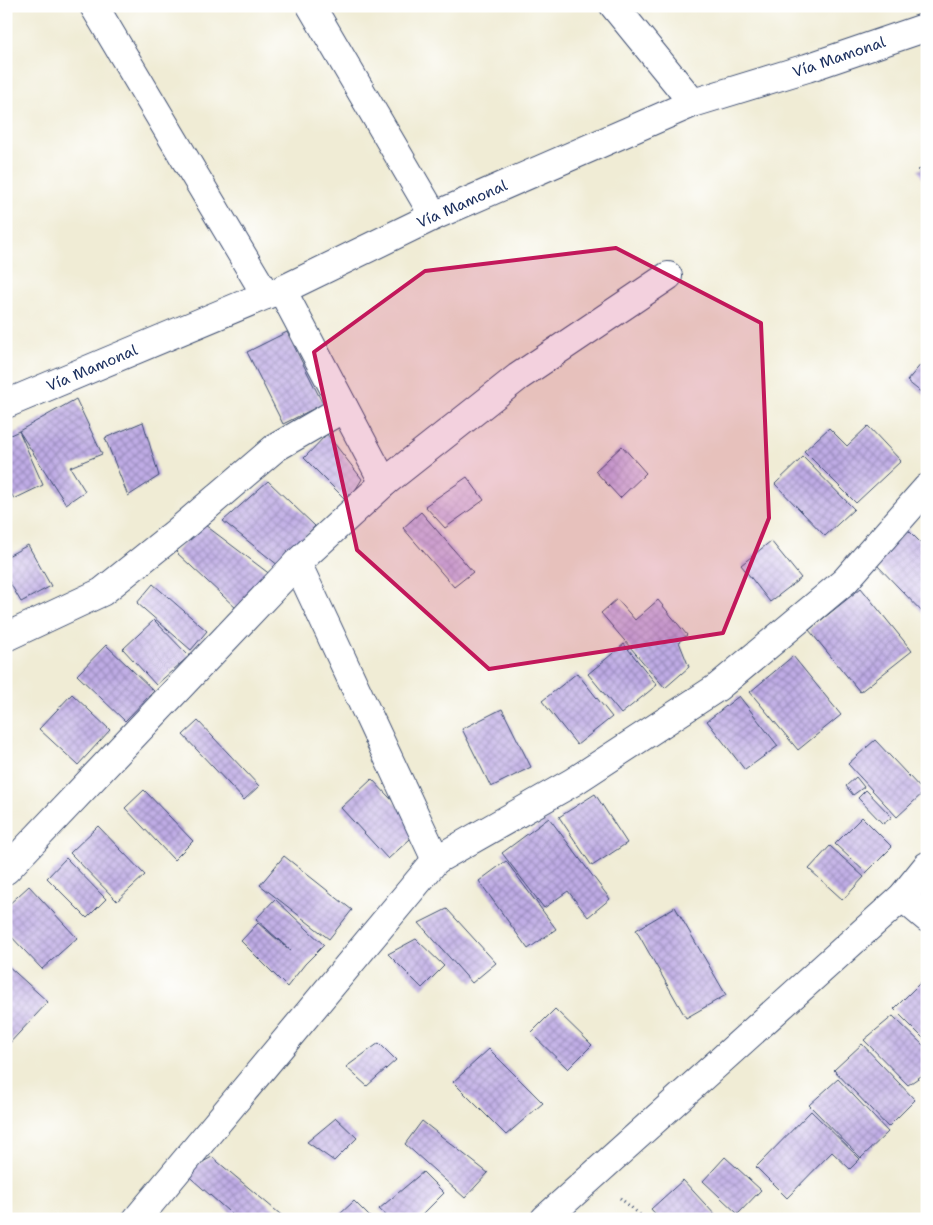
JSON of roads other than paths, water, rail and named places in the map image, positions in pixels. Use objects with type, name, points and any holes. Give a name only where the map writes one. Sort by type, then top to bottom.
[{"type":"street","points":[[94,6],[344,408],[384,483]]},
{"type":"street","points":[[311,6],[434,216]]},
{"type":"street","points":[[614,6],[694,103]]},
{"type":"street","name":"Vía Mamonal","points":[[6,404],[274,293],[434,216],[694,103],[807,68],[927,27]]},
{"type":"street","points":[[6,870],[297,563],[384,483],[518,377],[668,276]]},
{"type":"street","points":[[6,637],[102,592],[178,531],[275,448],[344,408]]},
{"type":"street","points":[[138,1219],[436,860],[573,782],[718,687],[845,581],[927,488]]},
{"type":"street","points":[[297,563],[436,860]]},
{"type":"street","points":[[545,1219],[902,897],[927,866]]},
{"type":"street","points":[[902,897],[927,918]]}]
